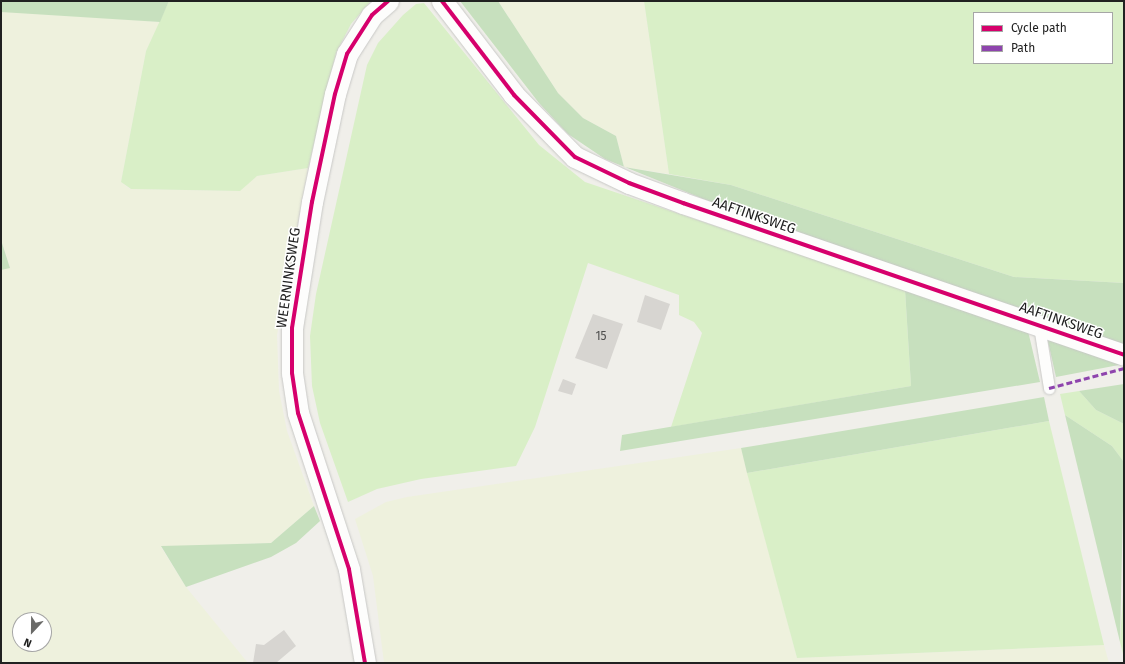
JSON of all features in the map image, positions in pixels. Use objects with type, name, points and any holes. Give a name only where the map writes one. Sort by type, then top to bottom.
[{"type":"street","name":"WEERNINKSWEG","points":[[365,663],[350,569],[298,413],[292,373],[292,328],[312,202],[335,94],[347,54],[372,15],[388,1]]},
{"type":"street","name":"AAFTINKSWEG","points":[[442,1],[514,95],[575,157],[629,183],[683,203],[1124,355]]},
{"type":"lane","name":"AAFTINKSWEG","points":[[1039,326],[1049,388]]},
{"type":"green space","points":[[1,1],[169,1],[160,22],[1,12]]},
{"type":"green space","points":[[169,1],[371,1],[351,24],[336,53],[308,168],[257,176],[240,191],[131,189],[121,182],[146,51]]},
{"type":"green space","points":[[460,1],[498,1],[558,93],[583,118],[616,136],[624,167],[605,159],[568,134],[539,103]]},
{"type":"green space","points":[[498,1],[644,1],[669,174],[624,167],[616,136],[583,118],[558,93]]},
{"type":"green space","points":[[644,1],[1124,1],[1124,283],[1014,277],[731,185],[669,174]]},
{"type":"green space","points":[[424,3],[539,145],[585,182],[905,290],[911,386],[671,427],[702,333],[694,322],[679,315],[679,295],[588,263],[535,427],[516,466],[421,479],[377,489],[348,502],[320,423],[312,386],[310,336],[316,294],[367,65],[378,43],[403,15],[416,4]]},
{"type":"green space","points":[[13,11],[160,22],[146,51],[121,182],[130,189],[239,191],[257,176],[308,168],[277,335],[279,391],[287,431],[314,506],[271,543],[161,547],[186,587],[248,663],[1,663],[1,270],[10,267],[1,240],[1,12]]},
{"type":"green space","points":[[625,167],[731,185],[1014,277],[1124,283],[1124,345],[716,204]]},
{"type":"green space","points":[[1,240],[10,268],[1,270]]},
{"type":"green space","points":[[905,290],[1028,331],[1040,382],[620,451],[622,435],[911,386]]},
{"type":"green space","points":[[1047,337],[1124,364],[1056,377]]},
{"type":"green space","points":[[1124,384],[1124,424],[1096,410],[1079,391]]},
{"type":"green space","points":[[1079,391],[1096,410],[1124,424],[1124,462],[1112,446],[1065,415],[1060,394]]},
{"type":"green space","points":[[1044,397],[1049,421],[747,473],[741,448]]},
{"type":"green space","points":[[1065,415],[1112,446],[1124,462],[1120,642]]},
{"type":"green space","points":[[1049,421],[1104,645],[797,658],[747,473]]},
{"type":"green space","points":[[741,448],[797,658],[1104,645],[1109,663],[384,663],[373,576],[355,519],[386,502],[407,497]]},
{"type":"green space","points":[[314,506],[320,521],[296,543],[271,557],[186,587],[161,546],[271,543]]},
{"type":"green space","points":[[1124,578],[1124,658],[1120,642]]},
{"type":"building","points":[[645,295],[670,304],[661,330],[637,322]]},
{"type":"building","points":[[593,314],[623,324],[607,369],[575,358]]},
{"type":"building","points":[[563,379],[576,384],[572,395],[558,391]]},
{"type":"building","points":[[284,630],[296,646],[276,663],[253,663],[256,644],[264,645]]},
{"type":"marked path","points":[[1049,388],[1124,368]]},
{"type":"cycle path","points":[[365,663],[349,569],[298,413],[292,373],[292,328],[312,202],[335,94],[347,54],[372,15],[388,1]]},
{"type":"cycle path","points":[[442,1],[514,95],[575,157],[629,183],[683,203],[1124,355]]}]
